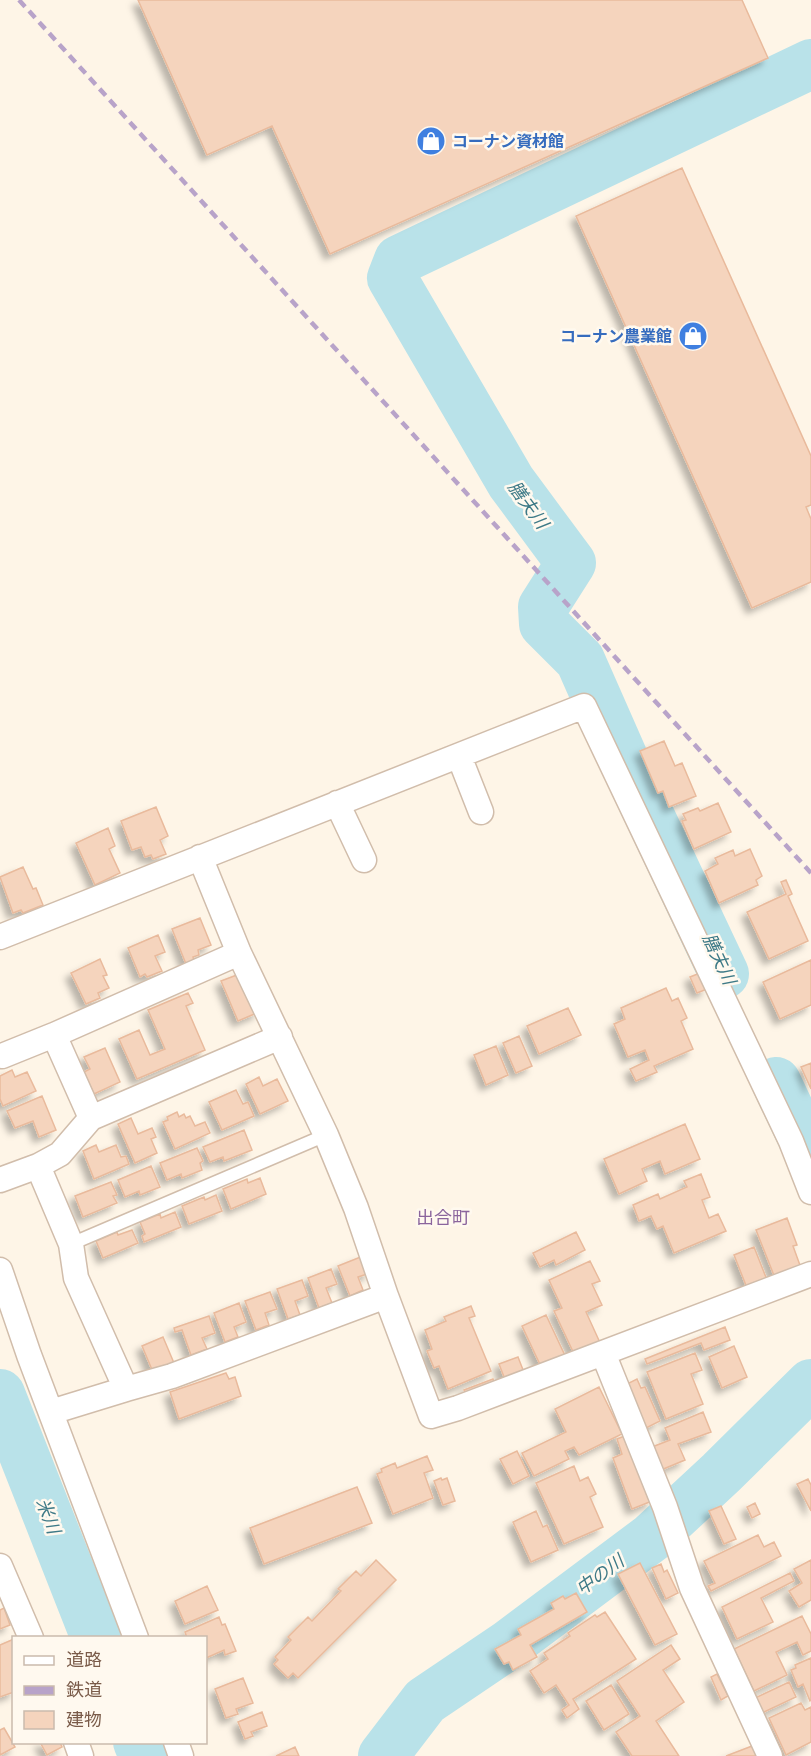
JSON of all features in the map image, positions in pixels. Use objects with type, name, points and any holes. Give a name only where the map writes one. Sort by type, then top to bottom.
[{"type":"street","points":[[0,937],[584,706],[791,1141],[811,1192]]},
{"type":"street","points":[[459,756],[481,812]]},
{"type":"street","points":[[337,803],[364,860]]},
{"type":"street","points":[[200,857],[239,953],[326,1135],[356,1208],[431,1416],[458,1408],[811,1274]]},
{"type":"street","points":[[2,1056],[239,953]]},
{"type":"street","points":[[54,1035],[91,1118]]},
{"type":"street","points":[[0,1180],[38,1167],[60,1154],[91,1118],[280,1037]]},
{"type":"street","points":[[38,1167],[71,1244],[76,1278],[126,1389]]},
{"type":"street","points":[[0,1270],[135,1636]]},
{"type":"street","points":[[51,1412],[172,1376],[386,1296]]},
{"type":"street","points":[[603,1353],[665,1507],[692,1588],[770,1756]]},
{"type":"street","points":[[0,1566],[29,1636]]},
{"type":"lane","points":[[71,1244],[326,1135]]},
{"type":"building","name":"コーナン資材館","points":[[138,0],[742,0],[768,58],[330,254],[272,126],[207,155]]},
{"type":"building","name":"コーナン農業館","points":[[682,168],[811,456],[811,505],[806,507],[811,519],[811,582],[752,608],[576,216]]},
{"type":"building","points":[[664,741],[675,766],[682,763],[696,796],[669,807],[663,791],[658,793],[640,751]]},
{"type":"building","points":[[718,803],[731,832],[694,849],[682,821],[686,820],[683,814],[698,808],[700,811]]},
{"type":"building","points":[[156,807],[168,836],[160,840],[166,854],[153,859],[151,855],[145,857],[141,847],[132,850],[121,821]]},
{"type":"building","points":[[108,828],[115,846],[109,849],[120,873],[95,885],[76,843]]},
{"type":"building","points":[[750,849],[762,876],[756,880],[758,885],[719,903],[705,871],[718,864],[715,858],[733,850],[735,856]]},
{"type":"building","points":[[23,867],[43,905],[23,913],[21,910],[13,913],[0,877]]},
{"type":"building","points":[[786,880],[792,894],[788,896],[808,941],[769,959],[747,912],[786,894],[781,882]]},
{"type":"building","points":[[200,918],[211,945],[198,950],[199,955],[193,957],[194,961],[186,964],[172,929]]},
{"type":"building","points":[[158,935],[165,952],[155,956],[162,971],[147,977],[145,974],[140,977],[128,948]]},
{"type":"building","points":[[100,959],[107,975],[103,976],[109,988],[98,993],[100,998],[86,1004],[71,973]]},
{"type":"building","points":[[811,960],[811,1005],[780,1019],[763,982]]},
{"type":"building","points":[[242,973],[259,1012],[238,1021],[221,981]]},
{"type":"building","points":[[700,973],[707,989],[697,993],[690,977]]},
{"type":"building","points":[[666,988],[672,1001],[678,998],[687,1018],[681,1021],[693,1049],[654,1066],[657,1072],[636,1081],[630,1069],[649,1060],[645,1050],[628,1057],[614,1024],[625,1019],[621,1008]]},
{"type":"building","points":[[188,993],[193,1003],[186,1006],[205,1050],[137,1079],[119,1039],[139,1030],[150,1055],[165,1049],[148,1010]]},
{"type":"building","points":[[568,1008],[581,1035],[539,1054],[527,1026]]},
{"type":"building","points":[[519,1036],[532,1066],[516,1073],[503,1043]]},
{"type":"building","points":[[496,1046],[508,1075],[486,1085],[474,1055]]},
{"type":"building","points":[[105,1048],[120,1082],[94,1094],[84,1072],[90,1069],[84,1057]]},
{"type":"building","points":[[811,1063],[811,1089],[801,1067]]},
{"type":"building","points":[[12,1070],[15,1077],[27,1072],[36,1091],[3,1106],[0,1099],[0,1076]]},
{"type":"building","points":[[259,1077],[263,1086],[277,1079],[288,1101],[260,1114],[246,1084]]},
{"type":"building","points":[[236,1090],[243,1104],[248,1102],[254,1116],[222,1130],[209,1102]]},
{"type":"building","points":[[42,1096],[56,1130],[39,1137],[33,1121],[15,1128],[7,1111]]},
{"type":"building","points":[[177,1112],[179,1117],[184,1114],[186,1118],[190,1116],[195,1126],[205,1122],[210,1133],[175,1149],[163,1122]]},
{"type":"building","points":[[131,1118],[138,1134],[152,1128],[156,1137],[151,1139],[157,1153],[135,1163],[118,1124]]},
{"type":"building","points":[[685,1124],[700,1159],[665,1174],[660,1161],[642,1169],[647,1181],[619,1194],[604,1159]]},
{"type":"building","points":[[244,1130],[252,1150],[224,1161],[223,1157],[210,1162],[203,1147]]},
{"type":"building","points":[[96,1145],[99,1152],[116,1145],[121,1157],[126,1156],[129,1164],[94,1179],[83,1151]]},
{"type":"building","points":[[197,1148],[203,1161],[200,1163],[202,1170],[182,1178],[181,1174],[167,1180],[160,1163]]},
{"type":"building","points":[[151,1166],[160,1187],[140,1195],[139,1191],[125,1197],[118,1180]]},
{"type":"building","points":[[701,1174],[710,1197],[702,1200],[709,1218],[718,1214],[726,1231],[674,1253],[663,1226],[657,1229],[651,1216],[639,1221],[633,1205],[658,1194],[660,1199],[687,1187],[684,1181]]},
{"type":"building","points":[[260,1178],[266,1194],[231,1209],[223,1189],[247,1179],[248,1183]]},
{"type":"building","points":[[111,1182],[117,1195],[113,1196],[117,1203],[83,1217],[75,1196]]},
{"type":"building","points":[[216,1195],[222,1211],[189,1224],[182,1206]]},
{"type":"building","points":[[175,1212],[181,1227],[144,1242],[142,1236],[145,1234],[140,1222],[160,1214],[161,1218]]},
{"type":"building","points":[[787,1218],[797,1245],[793,1246],[801,1268],[775,1278],[756,1230]]},
{"type":"building","points":[[132,1230],[138,1243],[103,1258],[96,1241],[117,1232],[118,1235]]},
{"type":"building","points":[[576,1232],[585,1250],[556,1265],[554,1260],[540,1267],[533,1253]]},
{"type":"building","points":[[754,1247],[769,1285],[749,1293],[734,1255]]},
{"type":"building","points":[[363,1256],[370,1273],[358,1277],[363,1290],[350,1296],[338,1266]]},
{"type":"building","points":[[590,1261],[600,1281],[592,1284],[602,1305],[586,1312],[602,1347],[576,1358],[554,1311],[562,1308],[549,1280]]},
{"type":"building","points":[[331,1269],[337,1284],[326,1288],[332,1303],[319,1308],[308,1278]]},
{"type":"building","points":[[302,1280],[308,1296],[295,1301],[300,1315],[288,1319],[277,1289]]},
{"type":"building","points":[[270,1292],[277,1309],[265,1313],[269,1325],[256,1330],[245,1301]]},
{"type":"building","points":[[239,1303],[246,1322],[234,1327],[238,1337],[225,1342],[214,1313]]},
{"type":"building","points":[[471,1306],[475,1316],[469,1318],[491,1371],[448,1389],[439,1366],[434,1368],[427,1351],[432,1349],[425,1330],[446,1321],[444,1317]]},
{"type":"building","points":[[546,1315],[568,1362],[544,1373],[522,1326]]},
{"type":"building","points":[[209,1316],[215,1333],[202,1338],[207,1349],[191,1355],[182,1330],[175,1332],[174,1328]]},
{"type":"building","points":[[725,1327],[730,1340],[704,1350],[701,1343],[647,1364],[645,1359]]},
{"type":"building","points":[[163,1337],[174,1363],[153,1372],[142,1346]]},
{"type":"building","points":[[734,1346],[747,1377],[722,1388],[709,1357]]},
{"type":"building","points":[[695,1353],[702,1370],[691,1374],[703,1404],[666,1419],[647,1372]]},
{"type":"building","points":[[518,1357],[527,1380],[508,1387],[499,1364]]},
{"type":"building","points":[[226,1373],[229,1379],[235,1377],[241,1396],[179,1419],[170,1392]]},
{"type":"building","points":[[493,1379],[498,1392],[470,1403],[464,1390]]},
{"type":"building","points":[[637,1379],[641,1388],[645,1387],[660,1421],[644,1429],[625,1385]]},
{"type":"building","points":[[599,1387],[622,1434],[579,1455],[574,1447],[565,1451],[569,1459],[534,1476],[522,1453],[566,1432],[555,1409]]},
{"type":"building","points":[[703,1412],[711,1432],[678,1444],[685,1460],[661,1470],[652,1447],[670,1440],[665,1428]]},
{"type":"building","points":[[627,1435],[652,1501],[632,1509],[613,1458],[622,1454],[617,1439]]},
{"type":"building","points":[[517,1451],[529,1476],[513,1484],[500,1459]]},
{"type":"building","points":[[427,1456],[433,1470],[424,1473],[433,1498],[393,1514],[377,1474],[382,1472],[381,1469],[395,1463],[397,1468]]},
{"type":"building","points":[[574,1466],[580,1481],[588,1477],[596,1494],[590,1497],[603,1527],[564,1544],[536,1483]]},
{"type":"building","points":[[441,1478],[442,1480],[447,1478],[455,1501],[443,1505],[434,1481]]},
{"type":"building","points":[[808,1479],[811,1485],[811,1511],[797,1484]]},
{"type":"building","points":[[357,1487],[372,1523],[264,1564],[250,1528]]},
{"type":"building","points":[[755,1503],[760,1514],[752,1518],[747,1507]]},
{"type":"building","points":[[721,1506],[736,1539],[724,1544],[709,1511]]},
{"type":"building","points":[[536,1511],[543,1527],[547,1525],[558,1550],[531,1562],[513,1522]]},
{"type":"building","points":[[758,1535],[764,1547],[774,1542],[781,1556],[711,1591],[708,1586],[715,1583],[704,1561]]},
{"type":"building","points":[[376,1560],[396,1580],[298,1678],[293,1673],[288,1678],[274,1664],[278,1660],[275,1657],[291,1640],[288,1637],[308,1617],[312,1621],[341,1591],[338,1589],[356,1571],[361,1576]]},
{"type":"building","points":[[811,1560],[811,1600],[799,1607],[789,1591],[802,1583],[794,1569]]},
{"type":"building","points":[[640,1563],[677,1634],[655,1645],[618,1574]]},
{"type":"building","points":[[661,1564],[664,1572],[667,1570],[678,1593],[666,1599],[652,1568]]},
{"type":"building","points":[[790,1573],[794,1581],[761,1598],[773,1622],[737,1639],[722,1607]]},
{"type":"building","points":[[207,1586],[218,1610],[185,1624],[175,1601]]},
{"type":"building","points":[[576,1593],[587,1612],[530,1645],[537,1657],[513,1670],[509,1662],[504,1664],[495,1649],[521,1635],[518,1629],[554,1609],[551,1603],[563,1596],[565,1599]]},
{"type":"building","points":[[4,1608],[10,1625],[0,1629],[0,1610]]},
{"type":"building","points":[[605,1612],[636,1659],[573,1699],[579,1709],[567,1718],[562,1710],[569,1705],[556,1685],[544,1693],[530,1671],[548,1659],[544,1653],[570,1636],[568,1633],[595,1615],[597,1617]]},
{"type":"building","points":[[802,1616],[811,1634],[811,1651],[803,1655],[797,1642],[776,1652],[787,1675],[754,1691],[734,1649]]},
{"type":"building","points":[[219,1617],[222,1625],[225,1624],[236,1651],[225,1655],[224,1650],[207,1658],[207,1636],[186,1636],[185,1632]]},
{"type":"building","points":[[12,1640],[12,1693],[0,1697],[0,1645]]},
{"type":"building","points":[[671,1645],[680,1659],[663,1670],[684,1702],[656,1721],[679,1756],[632,1756],[616,1732],[640,1716],[617,1681]]},
{"type":"building","points":[[811,1658],[810,1701],[803,1684],[798,1687],[791,1670],[796,1668],[795,1665]]},
{"type":"building","points":[[717,1674],[728,1696],[721,1700],[711,1677]]},
{"type":"building","points":[[243,1678],[253,1703],[236,1709],[238,1714],[226,1718],[215,1689]]},
{"type":"building","points":[[789,1682],[796,1697],[762,1713],[755,1698]]},
{"type":"building","points":[[611,1685],[629,1714],[604,1730],[586,1701]]},
{"type":"building","points":[[801,1703],[805,1710],[811,1707],[811,1742],[786,1755],[769,1718]]},
{"type":"building","points":[[262,1712],[267,1726],[251,1732],[253,1736],[245,1739],[238,1722]]},
{"type":"building","points":[[4,1728],[15,1747],[0,1755],[0,1730]]},
{"type":"building","points":[[41,1744],[61,1744],[62,1747],[47,1755]]},
{"type":"building","points":[[752,1746],[757,1756],[726,1756]]},
{"type":"building","points":[[295,1747],[299,1756],[276,1756]]},
{"type":"waterway","name":"膳夫川","points":[[724,974],[635,785],[580,660],[544,624],[543,607],[571,563],[511,482],[392,278],[399,260],[811,64]]},
{"type":"waterway","name":"膳夫川","points":[[776,1082],[811,1156]]},
{"type":"waterway","name":"中の川","points":[[383,1756],[425,1701],[508,1645],[651,1538],[811,1384]]},
{"type":"waterway","name":"米川","points":[[0,1394],[95,1636]]},
{"type":"waterway","name":"米川","points":[[139,1744],[144,1756]]},
{"type":"railway","points":[[19,0],[811,873]]},
{"type":"place","name":"コーナン資材館","points":[[431,141]]},
{"type":"place","name":"コーナン農業館","points":[[693,336]]},
{"type":"district","name":"出合町","points":[[443,1218]]}]
